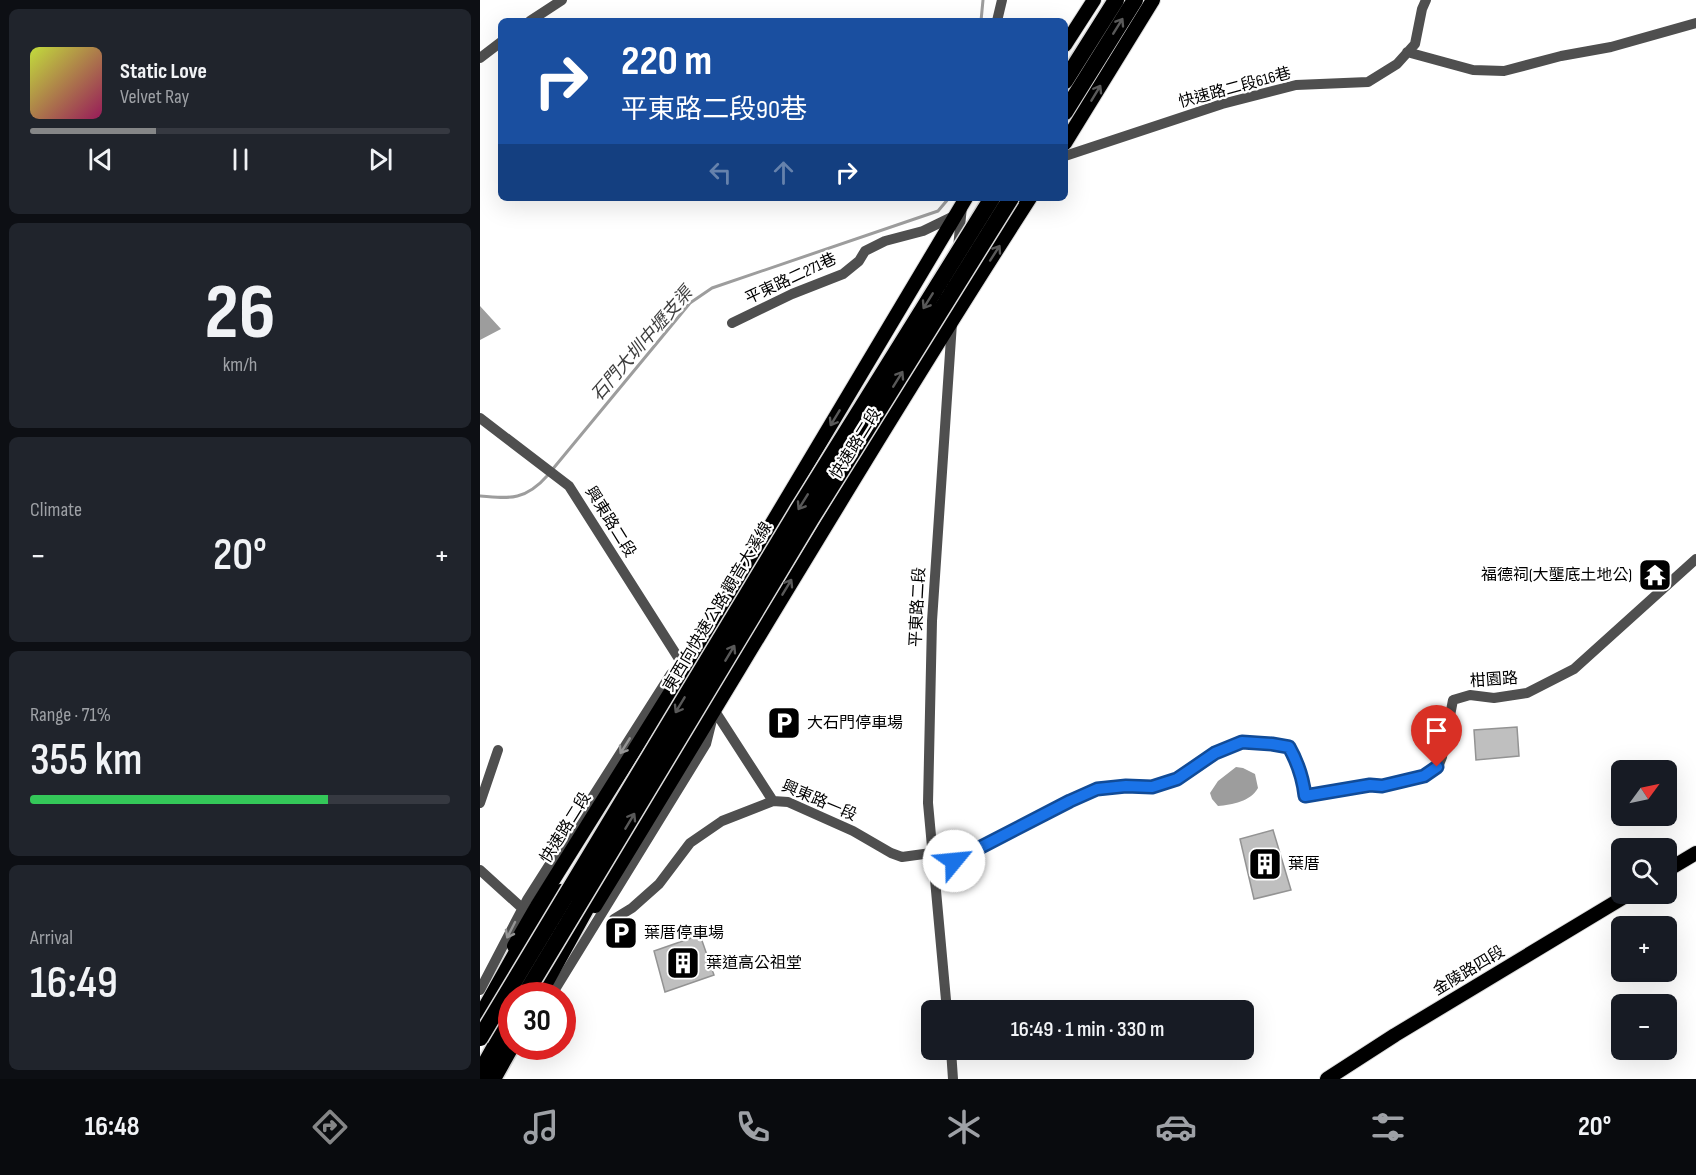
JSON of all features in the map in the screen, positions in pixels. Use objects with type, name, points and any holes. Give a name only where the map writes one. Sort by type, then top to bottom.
[{"type":"highway","points":[[1068,76],[1116,0]]},
{"type":"highway","points":[[1068,107],[1135,0]]},
{"type":"highway","name":"東西向快速公路 觀音大溪線","points":[[532,982],[605,845],[798,510],[990,201]]},
{"type":"highway","name":"東西向快速公路 觀音大溪線","points":[[480,1038],[605,845],[626,828],[811,519],[1009,201]]},
{"type":"highway","points":[[547,982],[592,898],[605,845]]},
{"type":"highway","points":[[480,1018],[518,950],[605,845]]},
{"type":"highway","points":[[480,1073],[498,1042]]},
{"type":"highway","points":[[490,1079],[502,1060]]},
{"type":"main road","points":[[1068,40],[1094,0]]},
{"type":"main road","points":[[1068,138],[1153,0]]},
{"type":"main road","name":"快速路二段","points":[[548,982],[952,320],[1028,201]]},
{"type":"main road","name":"快速路二段","points":[[480,1009],[530,917],[685,669],[961,204]]},
{"type":"main road","points":[[1677,864],[1696,853]]},
{"type":"main road","name":"金陵路四段","points":[[1327,1079],[1395,1035],[1612,904]]},
{"type":"street","points":[[535,18],[562,0]]},
{"type":"street","points":[[998,18],[1002,0]]},
{"type":"street","name":"快速路二段616巷","points":[[1068,155],[1222,104],[1296,85],[1368,82],[1397,64],[1415,44],[1426,0]]},
{"type":"street","points":[[1407,52],[1473,70],[1504,71],[1561,56],[1611,47],[1696,23]]},
{"type":"street","points":[[480,58],[498,44]]},
{"type":"street","name":"平東路二段","points":[[946,1000],[928,803],[932,621],[961,204]]},
{"type":"street","name":"平東路二271巷","points":[[732,323],[792,294],[843,274],[859,261],[865,251],[885,241],[923,231],[961,204]]},
{"type":"street","name":"興東路二段","points":[[480,418],[569,486],[685,669]]},
{"type":"street","name":"柑園路","points":[[935,871],[1097,789],[1126,786],[1152,787],[1168,782],[1177,779],[1215,753],[1242,742],[1289,747],[1297,761],[1305,796],[1370,785],[1382,786],[1424,776],[1437,767],[1442,758],[1453,699],[1470,695],[1494,698],[1527,693],[1574,669],[1696,559]]},
{"type":"street","name":"興東路一段","points":[[685,669],[714,709],[773,801],[788,802],[853,831],[902,857],[931,854]]},
{"type":"street","name":"快速路二段","points":[[480,990],[522,908],[671,674],[685,669]]},
{"type":"street","name":"快速路二段","points":[[560,982],[706,744],[714,709]]},
{"type":"street","points":[[480,803],[498,750]]},
{"type":"street","points":[[614,919],[632,908],[659,884],[690,843],[722,821],[773,801]]},
{"type":"street","points":[[480,870],[522,908]]},
{"type":"street","points":[[500,1079],[511,1060]]},
{"type":"street","points":[[952,1060],[953,1079]]},
{"type":"shaded area","points":[[480,306],[501,329],[480,340]]},
{"type":"shaded area","points":[[1236,767],[1255,774],[1258,788],[1246,799],[1218,806],[1210,793],[1218,781]]},
{"type":"building","name":"福德祠(大壟底土地公)","points":[[1652,563],[1665,577],[1655,586],[1643,570]]},
{"type":"building","points":[[1517,727],[1519,756],[1476,760],[1474,730]]},
{"type":"building","name":"葉厝","points":[[1273,830],[1291,890],[1254,899],[1240,839]]},
{"type":"building","name":"葉道高公祖堂","points":[[700,935],[714,975],[665,992],[654,951]]},
{"type":"waterway","name":"石門大圳中壢支渠","points":[[981,18],[983,0]]},
{"type":"waterway","name":"石門大圳中壢支渠","points":[[552,470],[690,303],[712,288],[938,211],[946,201]]},
{"type":"waterway","name":"石門大圳中壢支渠","points":[[480,496],[501,498],[517,496],[532,489],[548,475]]},
{"type":"place","name":"福德祠(大壟底土地公)","points":[[1655,575]]},
{"type":"place","name":"大石門停車場","points":[[784,723]]},
{"type":"place","name":"葉厝","points":[[1265,864]]},
{"type":"place","name":"葉厝停車場","points":[[621,933]]},
{"type":"place","name":"葉道高公祖堂","points":[[683,963]]},
{"type":"route","points":[[954,861],[1097,789],[1126,786],[1152,787],[1177,779],[1215,753],[1242,742],[1289,747],[1297,761],[1305,796],[1370,785],[1382,786],[1424,776],[1437,767]]}]
